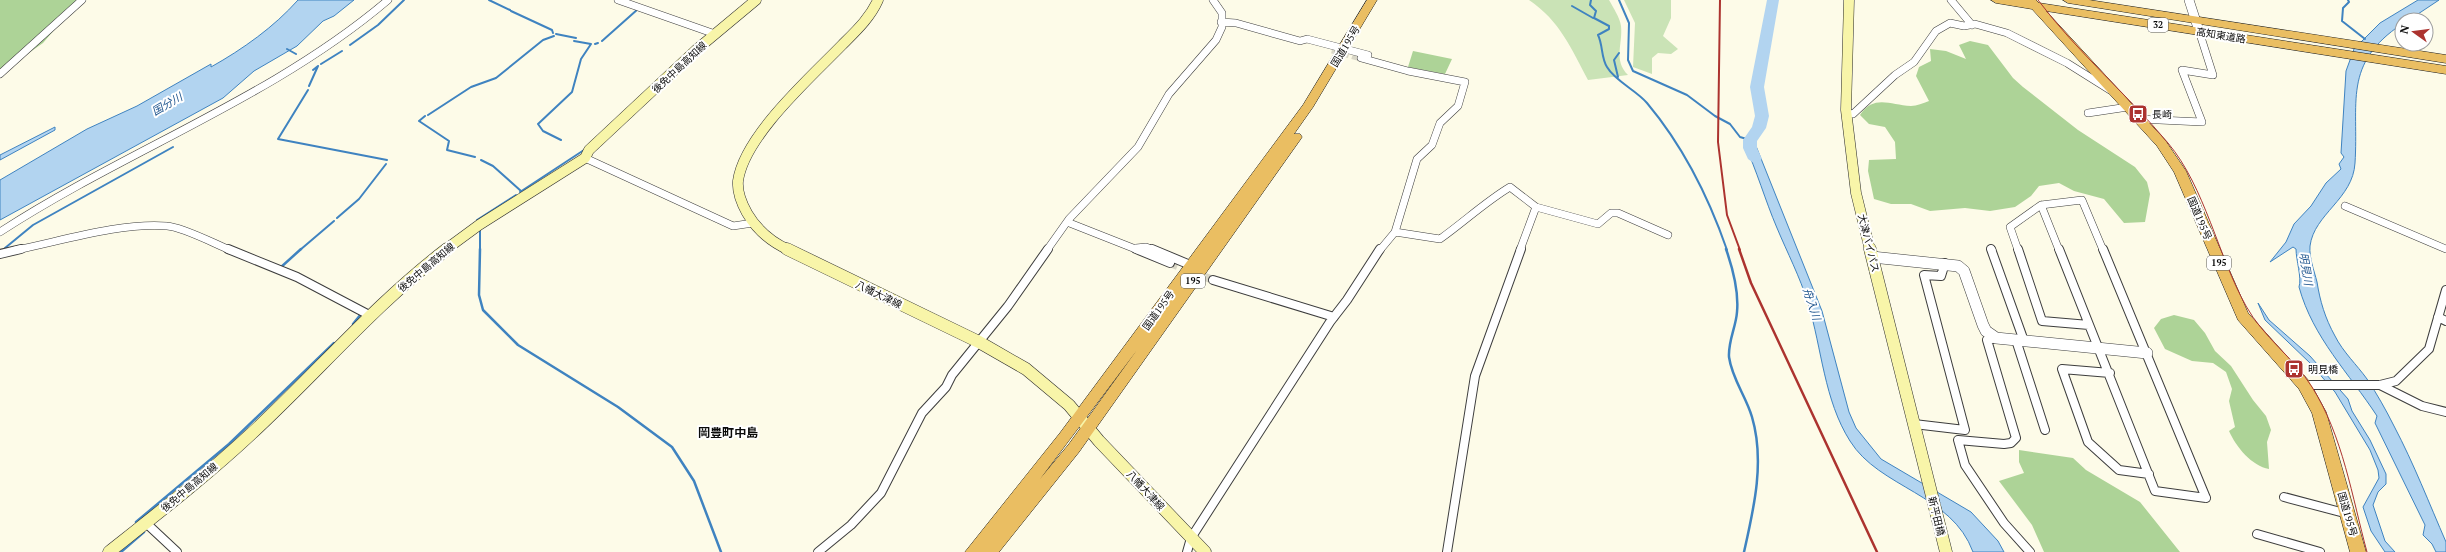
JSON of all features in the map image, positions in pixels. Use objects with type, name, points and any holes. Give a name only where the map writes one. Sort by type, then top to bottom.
[{"type":"highway","name":"国道195号","points":[[1348,52],[1372,0]]},
{"type":"highway","name":"国道195号","points":[[973,552],[1084,422],[1196,267],[1279,160],[1382,0]]},
{"type":"highway","name":"高知東道路","points":[[1996,0],[2033,3],[2199,31],[2322,45],[2383,50],[2446,60]]},
{"type":"highway","name":"高知東道路","points":[[2068,0],[2195,19],[2322,45],[2375,59],[2446,70]]},
{"type":"highway","name":"国道195号","points":[[2033,3],[2161,143],[2180,171],[2243,316],[2304,385],[2319,412],[2358,552]]},
{"type":"highway","name":"国道195号","points":[[990,552],[1074,448],[1084,422]]},
{"type":"main road","name":"後免中島高知線","points":[[109,552],[146,523],[257,428],[408,280],[450,246],[585,158],[589,150],[715,34],[756,0]]},
{"type":"main road","name":"八幡大津線","points":[[878,0],[864,21],[782,109],[750,149],[738,181],[741,199],[753,223],[774,243],[979,342],[1026,369],[1069,405],[1205,552]]},
{"type":"main road","name":"大津バイパス","points":[[1849,0],[1847,113],[1856,193],[1929,482]]},
{"type":"main road","name":"新平田橋","points":[[1929,482],[1946,551]]},
{"type":"street","points":[[0,74],[82,0]]},
{"type":"street","points":[[0,232],[77,186],[305,63],[359,26],[388,0]]},
{"type":"street","points":[[618,0],[715,34]]},
{"type":"street","points":[[818,552],[851,524],[881,493],[922,413],[946,386],[952,375],[979,342],[1067,222],[1138,147],[1169,94],[1216,40],[1222,13],[1214,0]]},
{"type":"street","points":[[1951,0],[1972,25]]},
{"type":"street","points":[[2138,118],[2202,122],[2182,70],[2214,75],[2189,0]]},
{"type":"street","points":[[1221,22],[1236,23],[1300,41],[1386,61],[1391,65]]},
{"type":"street","points":[[1847,113],[1854,114],[1895,75],[1914,62],[1936,31],[1950,23],[1972,25],[2006,33],[2067,63],[2112,91]]},
{"type":"street","points":[[1187,552],[1191,538],[1334,318],[1364,278],[1383,245],[1395,232],[1417,159],[1432,144],[1440,123],[1458,106],[1466,82],[1408,71],[1307,39],[1300,41]]},
{"type":"street","points":[[2088,114],[2128,107]]},
{"type":"street","points":[[585,158],[648,185],[733,226],[742,226],[753,223]]},
{"type":"street","points":[[1395,232],[1440,239],[1472,217],[1489,200],[1510,188],[1536,208],[1598,224],[1603,222],[1611,213],[1618,213],[1668,235]]},
{"type":"street","points":[[2041,205],[2110,373],[2156,491],[2206,498],[2147,353],[2082,200],[2041,205],[2010,227],[2042,321],[2089,325]]},
{"type":"street","points":[[2345,206],[2409,235],[2446,249]]},
{"type":"street","points":[[1447,552],[1475,376],[1536,208]]},
{"type":"street","points":[[1067,222],[1170,263]]},
{"type":"street","points":[[0,254],[108,231],[146,226],[169,226],[185,231],[303,280],[371,316]]},
{"type":"street","points":[[1132,248],[1146,247],[1196,267]]},
{"type":"street","points":[[1991,249],[2020,341],[2045,430]]},
{"type":"street","points":[[1872,257],[1945,263],[1958,266],[1964,271],[1986,331],[1996,338]]},
{"type":"street","points":[[1914,424],[1965,430],[1924,275],[1941,276],[1945,263]]},
{"type":"street","points":[[1213,280],[1334,318]]},
{"type":"street","points":[[2304,385],[2377,385],[2396,381],[2430,349],[2442,319],[2446,290]]},
{"type":"street","points":[[2030,552],[2004,523],[1965,465],[1958,440],[2008,444],[2016,438],[2014,427],[1987,340],[1996,338],[2100,350],[2147,353]]},
{"type":"street","points":[[2110,373],[2062,369],[2088,442],[2119,470],[2149,474]]},
{"type":"street","points":[[2377,385],[2422,406],[2446,412]]},
{"type":"street","points":[[2284,496],[2348,514]]},
{"type":"street","points":[[146,523],[177,552]]},
{"type":"street","points":[[2257,534],[2320,552]]},
{"type":"green space","points":[[0,0],[80,0],[43,43],[0,73]]},
{"type":"green space","points":[[1529,0],[1609,0],[1621,26],[1620,58],[1623,69],[1628,75],[1588,80],[1570,46],[1557,26],[1540,8]]},
{"type":"green space","points":[[1624,0],[1671,0],[1671,18],[1663,36],[1678,49],[1671,54],[1658,53],[1652,58],[1652,74],[1633,67],[1635,23]]},
{"type":"green space","points":[[1970,41],[1988,45],[2013,78],[2023,87],[2078,130],[2135,167],[2147,182],[2150,194],[2145,222],[2124,223],[2104,199],[2074,191],[2059,183],[2039,186],[2031,196],[2015,207],[1990,211],[1965,208],[1930,211],[1911,204],[1891,204],[1874,199],[1868,171],[1869,160],[1896,159],[1895,142],[1885,127],[1869,124],[1860,115],[1865,109],[1877,103],[1883,102],[1911,106],[1929,101],[1916,76],[1919,67],[1931,61],[1930,49],[1946,51],[1966,59],[1959,45]]},
{"type":"green space","points":[[1413,51],[1452,59],[1445,74],[1408,67]]},
{"type":"green space","points":[[2174,315],[2194,320],[2205,333],[2215,351],[2231,366],[2253,400],[2266,416],[2271,430],[2267,442],[2269,469],[2257,464],[2245,455],[2229,431],[2235,427],[2229,401],[2232,389],[2226,372],[2213,363],[2192,361],[2165,349],[2154,328],[2161,319]]},
{"type":"green space","points":[[2019,450],[2073,458],[2086,470],[2140,502],[2180,552],[2044,552],[2032,525],[1999,481],[2024,473],[2019,462]]},
{"type":"water","name":"国分川","points":[[298,0],[354,0],[334,16],[323,21],[297,46],[254,71],[223,98],[0,220],[0,180],[87,129],[137,106],[211,64],[211,67],[223,60],[268,28]]},
{"type":"water","points":[[2418,0],[2439,0],[2421,12],[2398,12]]},
{"type":"water","name":"明見川","points":[[2394,15],[2394,30],[2383,39],[2370,54],[2362,70],[2356,103],[2356,141],[2353,176],[2348,187],[2325,215],[2313,235],[2310,246],[2311,260],[2321,303],[2328,323],[2338,342],[2367,379],[2391,420],[2415,469],[2446,542],[2446,552],[2436,552],[2432,544],[2423,535],[2425,525],[2375,423],[2377,416],[2322,339],[2313,323],[2299,287],[2300,279],[2296,249],[2293,247],[2270,262],[2286,242],[2294,224],[2311,206],[2326,183],[2341,169],[2339,164],[2344,157],[2341,153],[2346,71],[2354,49],[2380,23]]},
{"type":"water","points":[[55,127],[55,130],[0,160],[0,155]]},
{"type":"water","points":[[1746,140],[1754,141],[1822,311],[1849,412],[1856,428],[1881,459],[1971,512],[1998,541],[2004,552],[1973,552],[1963,533],[1949,517],[1914,492],[1878,470],[1863,457],[1850,441],[1834,409],[1824,374],[1813,320],[1805,293],[1744,143]]},
{"type":"water","points":[[2258,303],[2269,320],[2310,356],[2348,399],[2352,411],[2370,440],[2386,474],[2386,484],[2378,492],[2373,505],[2385,541],[2395,552],[2385,552],[2371,531],[2363,507],[2379,478],[2378,470],[2370,450],[2335,392],[2310,363],[2265,320]]},
{"type":"waterway","points":[[350,45],[378,25],[404,0]]},
{"type":"waterway","points":[[489,0],[510,10]]},
{"type":"waterway","points":[[1591,0],[1590,5],[1596,11],[1594,18],[1609,26],[1609,29],[1598,35],[1607,67],[1615,77],[1647,103],[1672,137],[1694,173],[1712,211],[1727,250]]},
{"type":"waterway","points":[[1619,0],[1629,23],[1628,60],[1633,71],[1687,95],[1715,116],[1730,124],[1740,137],[1750,140]]},
{"type":"waterway","name":"舟入川","points":[[1755,159],[1750,148],[1750,140],[1759,128],[1762,116],[1757,87],[1773,0]]},
{"type":"waterway","points":[[2348,0],[2349,2],[2343,8],[2342,21],[2365,39]]},
{"type":"waterway","points":[[1572,6],[1593,18]]},
{"type":"waterway","points":[[602,41],[638,9]]},
{"type":"waterway","points":[[511,11],[552,30],[553,33]]},
{"type":"waterway","points":[[556,34],[576,38]]},
{"type":"waterway","points":[[428,115],[471,87],[496,78],[543,40],[554,36]]},
{"type":"waterway","points":[[561,140],[543,131],[538,124],[572,92],[581,59],[591,44],[574,41]]},
{"type":"waterway","points":[[287,49],[296,54]]},
{"type":"waterway","points":[[321,64],[342,51]]},
{"type":"waterway","points":[[1618,77],[1614,60],[1619,53]]},
{"type":"waterway","points":[[309,86],[318,66],[313,70]]},
{"type":"waterway","points":[[308,90],[278,139],[387,160]]},
{"type":"waterway","points":[[425,116],[419,121],[449,141],[447,150],[475,157]]},
{"type":"waterway","points":[[5,248],[33,225],[173,147]]},
{"type":"waterway","points":[[520,192],[584,150]]},
{"type":"waterway","points":[[481,160],[493,166],[521,191]]},
{"type":"waterway","points":[[337,218],[359,199],[386,164]]},
{"type":"waterway","points":[[477,220],[516,195]]},
{"type":"waterway","points":[[300,250],[334,221]]},
{"type":"waterway","points":[[480,231],[480,249]]},
{"type":"waterway","points":[[280,268],[301,249]]},
{"type":"waterway","points":[[480,249],[479,295],[483,310],[518,345],[618,407],[672,447],[694,481],[721,552]]},
{"type":"waterway","points":[[1726,249],[1735,280],[1737,296],[1736,318],[1729,357],[1733,373],[1752,417],[1758,450],[1757,484],[1744,552]]},
{"type":"waterway","points":[[353,324],[361,314]]},
{"type":"waterway","points":[[136,522],[229,444],[334,343]]},
{"type":"waterway","points":[[121,552],[144,532]]},
{"type":"tunnel","points":[[1332,50],[1361,58]]},
{"type":"tunnel","points":[[1170,263],[1213,280]]},
{"type":"tram line","points":[[2038,0],[2085,55],[2136,107],[2168,143],[2181,161],[2202,201],[2227,266],[2246,306],[2261,328],[2305,376],[2323,406],[2332,426],[2346,467],[2367,552]]},
{"type":"railway","points":[[1720,0],[1718,142],[1727,215],[1740,250]]},
{"type":"railway","points":[[1739,249],[1751,283],[1877,552]]},
{"type":"place","name":"長崎","points":[[2138,114]]},
{"type":"place","name":"明見橋","points":[[2294,369]]},
{"type":"district","name":"岡豊町中島","points":[[728,433]]}]
